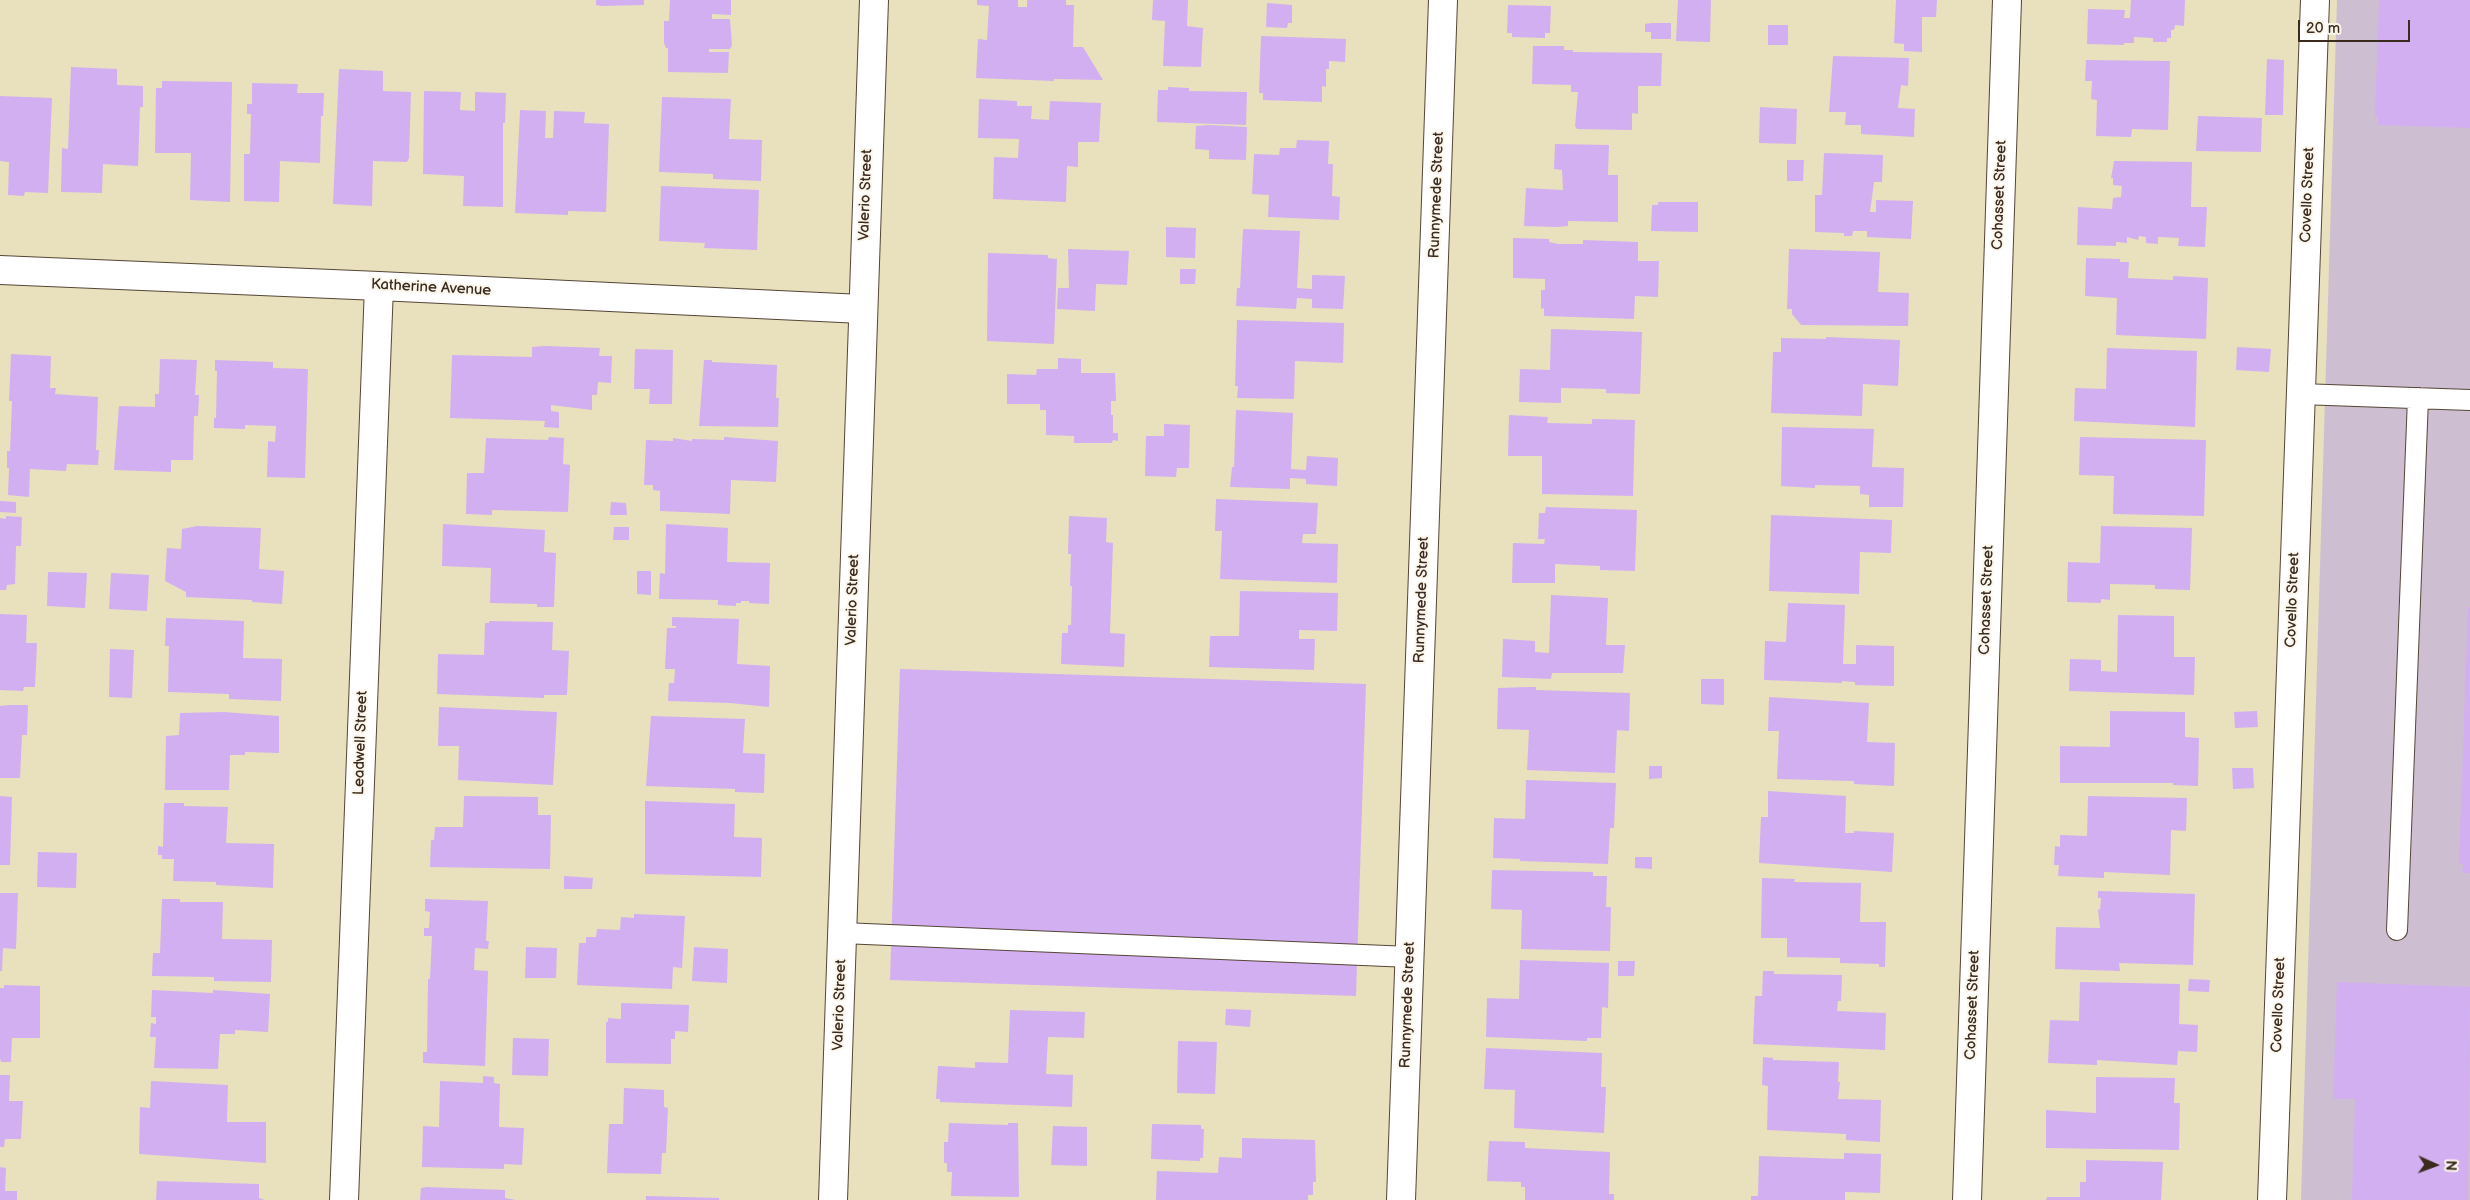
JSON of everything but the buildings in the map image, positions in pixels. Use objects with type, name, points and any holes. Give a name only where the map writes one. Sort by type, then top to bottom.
[{"type":"street","name":"Valerio Street","points":[[834,1200],[862,309],[874,0]]},
{"type":"street","name":"Runnymede Street","points":[[1401,1200],[1443,0]]},
{"type":"street","name":"Cohasset Street","points":[[1967,1200],[2006,0]]},
{"type":"street","name":"Covello Street","points":[[2272,1200],[2315,0]]},
{"type":"street","name":"Katherine Avenue","points":[[0,270],[862,309]]},
{"type":"street","name":"Leadwell Street","points":[[344,1200],[379,286]]},
{"type":"lane","points":[[2300,394],[2470,400]]},
{"type":"lane","points":[[2397,930],[2418,398]]},
{"type":"lane","points":[[842,933],[1410,957]]},
{"type":"shaded area","points":[[2337,0],[2470,0],[2470,1200],[2301,1200]]}]
